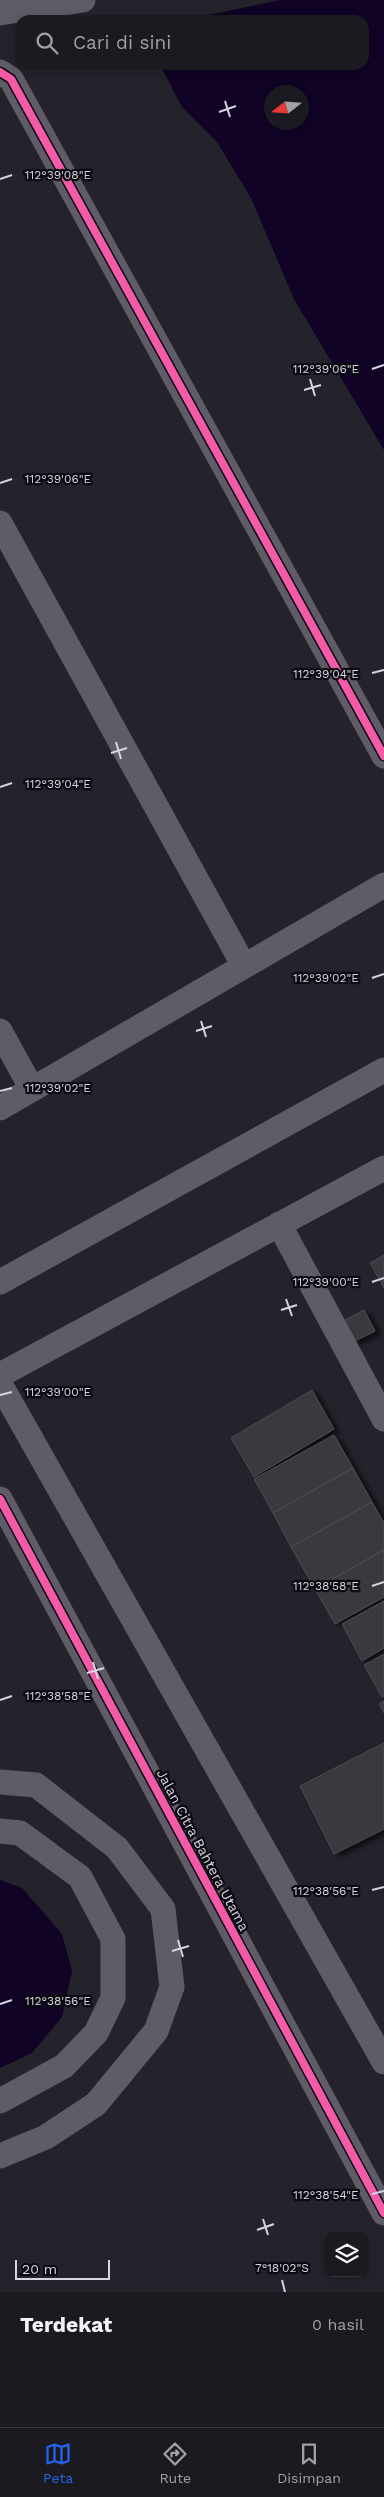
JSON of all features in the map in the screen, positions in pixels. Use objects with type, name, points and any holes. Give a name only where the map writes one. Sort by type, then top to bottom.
[{"type":"street","points":[[0,13],[83,0]]},
{"type":"street","points":[[0,72],[10,79],[384,756]]},
{"type":"street","points":[[0,523],[244,966]]},
{"type":"street","points":[[0,1108],[384,885]]},
{"type":"street","points":[[0,1031],[32,1089]]},
{"type":"street","points":[[0,1282],[384,1070]]},
{"type":"street","points":[[0,1375],[384,1168]]},
{"type":"street","points":[[279,1224],[384,1420]]},
{"type":"street","points":[[0,1384],[384,2062]]},
{"type":"street","name":"Jalan Citra Bahtera Utama","points":[[0,1499],[384,2213]]},
{"type":"street","points":[[0,1782],[36,1785],[117,1848],[163,1909],[172,1987],[156,2031],[96,2104],[46,2137],[0,2156]]},
{"type":"street","points":[[0,1831],[20,1833],[80,1877],[113,1939],[113,1998],[96,2033],[64,2066],[0,2101]]},
{"type":"shaded area","points":[[280,0],[384,0],[384,450],[294,299],[251,198],[217,142],[182,107],[163,70],[369,70],[369,15],[209,15]]},
{"type":"shaded area","points":[[0,1880],[22,1888],[62,1934],[72,1971],[62,2017],[32,2053],[0,2068]]},
{"type":"building","points":[[384,1255],[384,1288],[370,1263]]},
{"type":"building","points":[[364,1310],[375,1331],[353,1342],[343,1321]]},
{"type":"building","points":[[312,1390],[334,1429],[254,1477],[231,1438]]},
{"type":"building","points":[[334,1435],[353,1468],[273,1513],[254,1479]]},
{"type":"building","points":[[353,1468],[372,1502],[291,1547],[273,1513]]},
{"type":"building","points":[[372,1502],[384,1523],[384,1550],[315,1589],[291,1547]]},
{"type":"building","points":[[384,1550],[384,1597],[335,1624],[315,1589]]},
{"type":"building","points":[[384,1601],[384,1648],[362,1661],[342,1624]]},
{"type":"building","points":[[384,1654],[384,1696],[382,1697],[364,1665]]},
{"type":"building","points":[[384,1701],[384,1713],[379,1704]]},
{"type":"building","points":[[384,1743],[384,1829],[334,1854],[300,1786]]},
{"type":"cycle path","points":[[0,72],[11,79],[384,756]]},
{"type":"cycle path","points":[[0,1499],[384,2213]]}]
